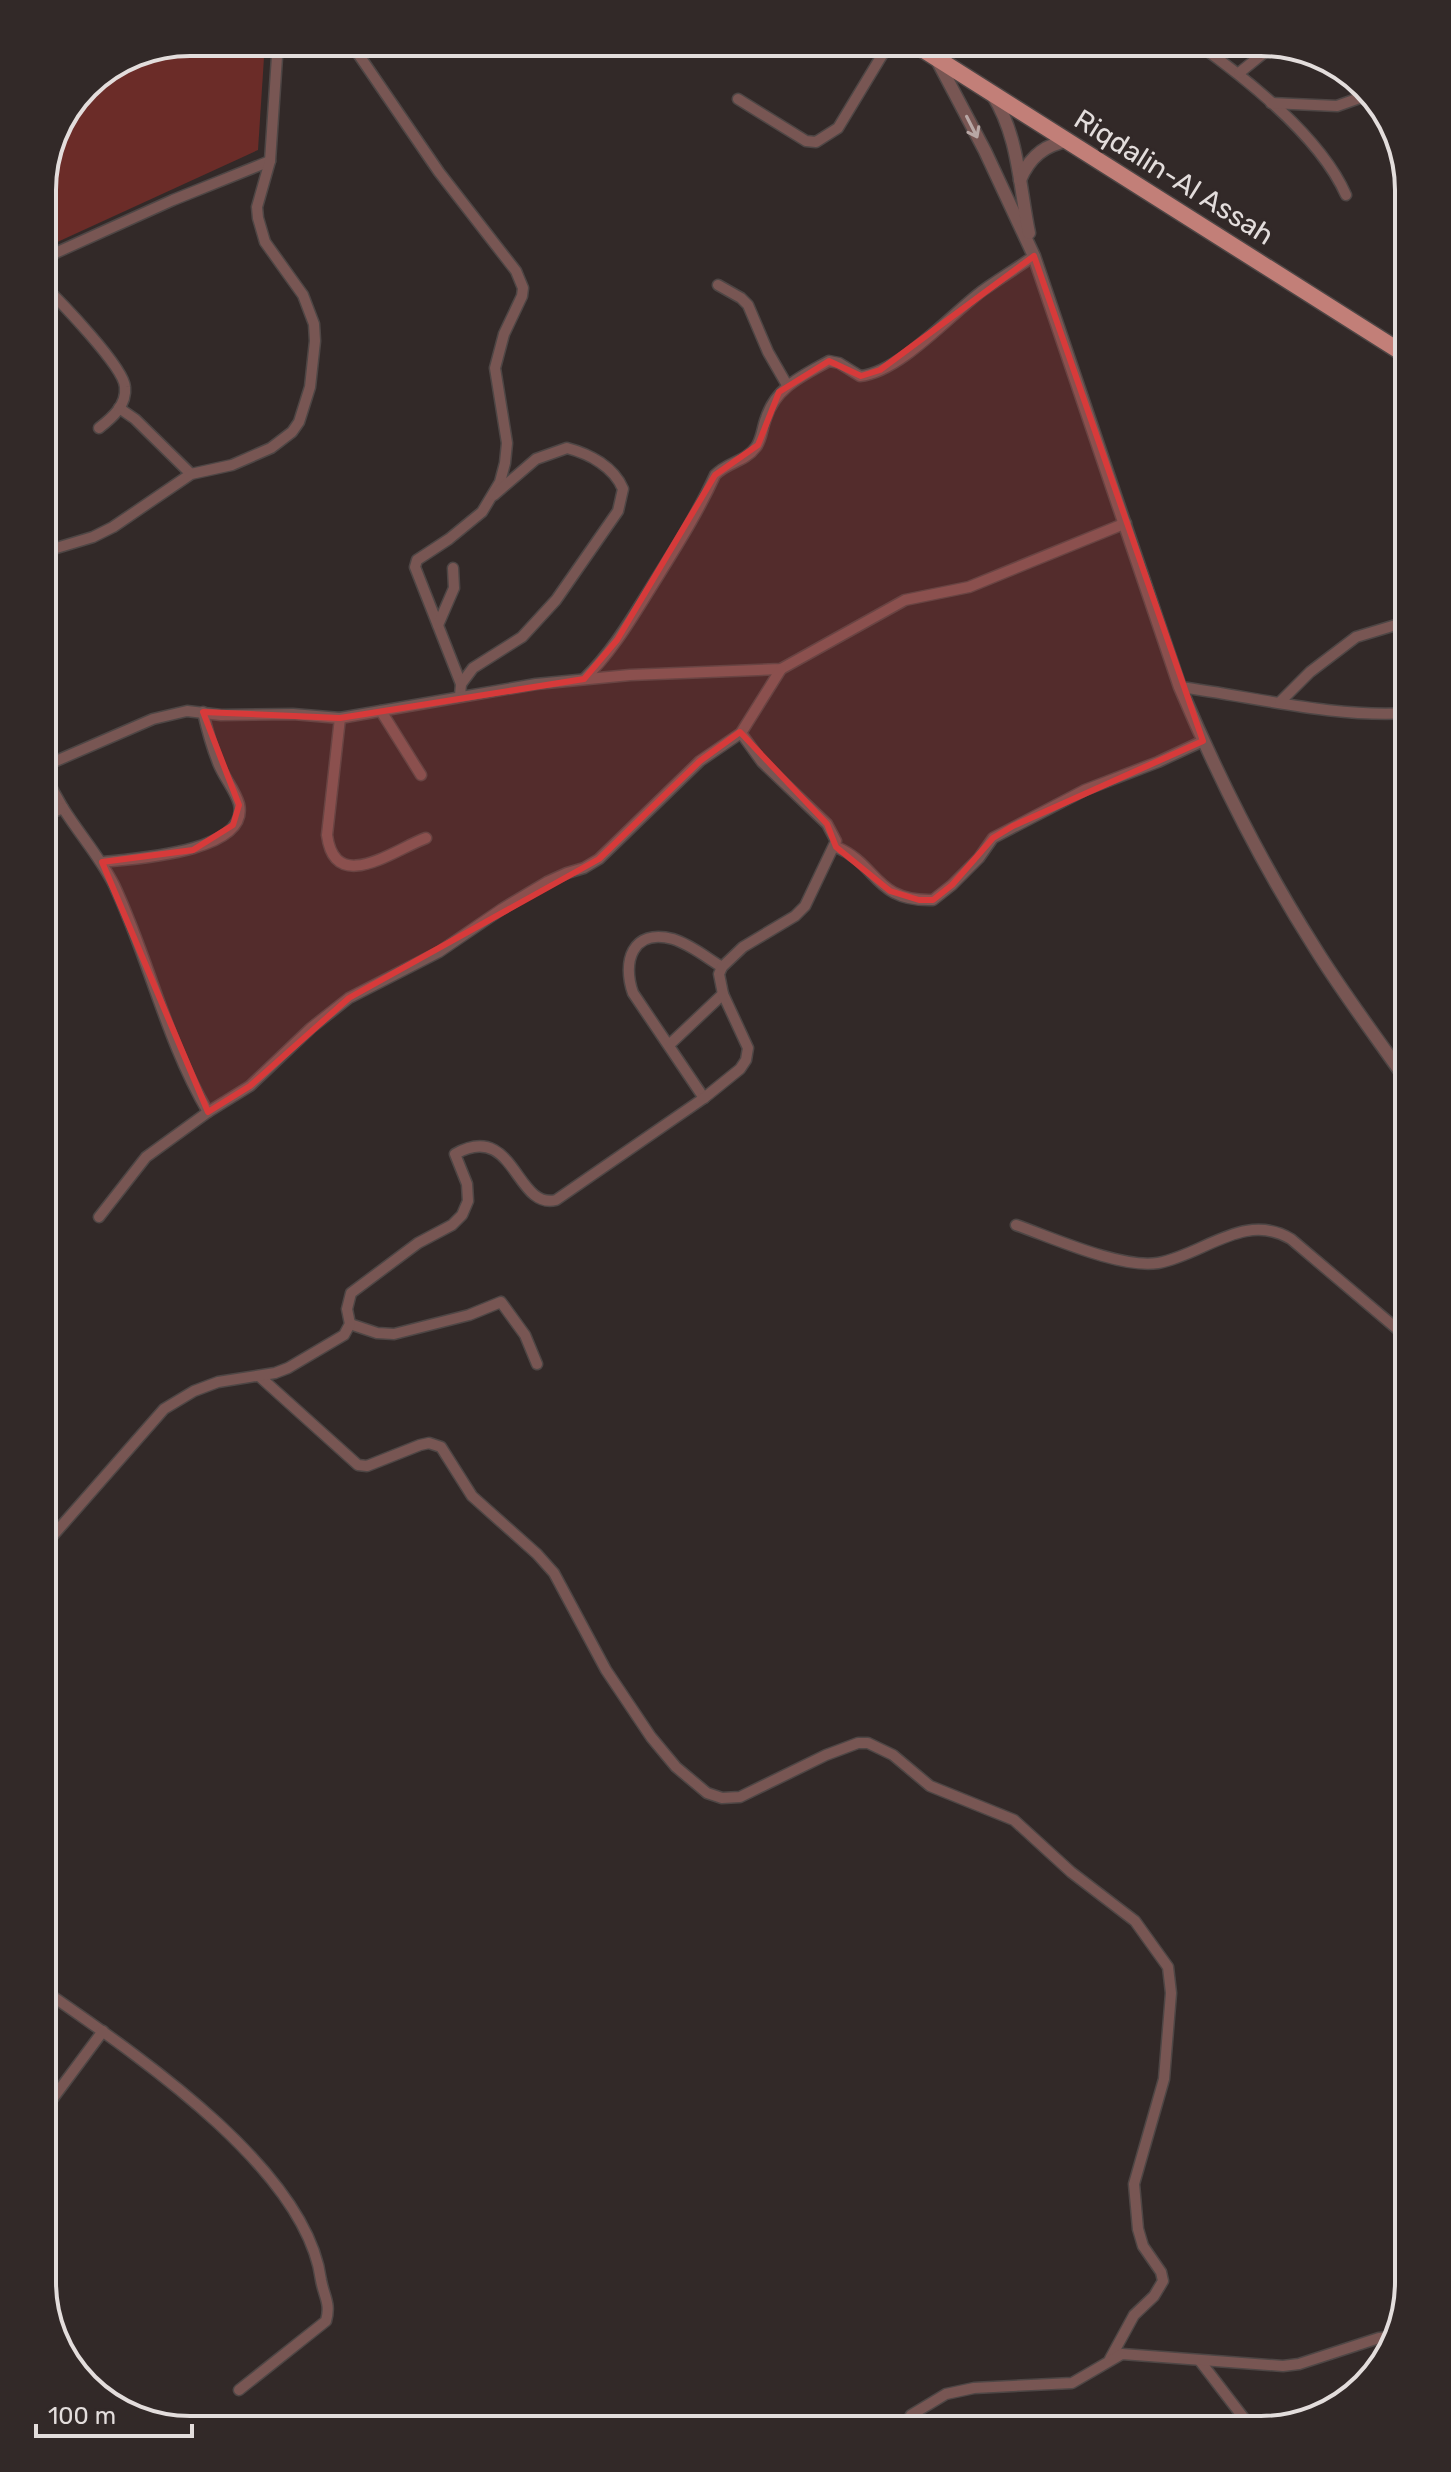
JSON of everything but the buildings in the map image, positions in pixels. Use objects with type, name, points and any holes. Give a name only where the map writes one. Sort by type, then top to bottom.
[{"type":"main road","name":"Riqdalin-Al Assah","points":[[933,56],[1395,348]]},
{"type":"street","points":[[56,548],[93,537],[113,527],[191,474],[232,465],[271,448],[292,432],[305,407],[315,341],[314,324],[303,295],[260,231],[257,207],[270,161],[277,56]]},
{"type":"street","points":[[360,56],[439,172],[516,271],[523,288],[504,334],[495,368],[507,443],[505,463],[493,495],[482,512],[417,560],[415,567],[461,690]]},
{"type":"street","points":[[738,99],[806,141],[816,142],[838,128],[882,56]]},
{"type":"street","points":[[1215,56],[1239,73],[1271,103],[1331,167],[1346,195]]},
{"type":"street","points":[[1239,73],[1260,56]]},
{"type":"street","points":[[936,58],[985,151],[1034,256],[1180,687],[1203,741],[1279,889],[1316,950],[1395,1064]]},
{"type":"street","points":[[990,92],[1009,124],[1034,256]]},
{"type":"street","points":[[1271,103],[1337,106],[1358,98]]},
{"type":"street","points":[[1020,180],[1025,167],[1043,149],[1057,142],[1069,141]]},
{"type":"street","points":[[56,253],[270,161]]},
{"type":"street","points":[[584,679],[600,663],[625,627],[676,547],[715,475],[720,469],[747,458],[758,445],[771,404],[779,392],[829,361],[860,376],[880,370],[944,326],[980,293],[1034,256]]},
{"type":"street","points":[[718,285],[748,305],[768,352],[787,385]]},
{"type":"street","points":[[56,298],[122,376],[125,392],[119,408],[99,428]]},
{"type":"street","points":[[119,408],[135,419],[191,474]]},
{"type":"street","points":[[461,690],[473,668],[522,637],[556,600],[618,511],[623,489],[612,471],[567,448],[536,459],[493,495]]},
{"type":"street","points":[[56,763],[153,719],[187,711],[221,715],[293,714],[340,718],[381,711],[461,690],[630,675],[781,669],[905,600],[969,587],[1126,523]]},
{"type":"street","points":[[438,625],[451,600],[453,568]]},
{"type":"street","points":[[1280,702],[1310,672],[1356,637],[1395,625]]},
{"type":"street","points":[[99,1217],[146,1157],[250,1086],[311,1028],[349,998],[439,952],[547,882],[599,859],[700,761],[741,733],[781,669]]},
{"type":"street","points":[[1180,687],[1336,712],[1395,714]]},
{"type":"street","points":[[381,711],[421,775]]},
{"type":"street","points":[[102,862],[193,850],[217,838],[237,818],[239,805],[220,766],[203,712]]},
{"type":"street","points":[[340,718],[327,835],[332,853],[350,866],[370,864],[426,838]]},
{"type":"street","points":[[56,1530],[164,1409],[204,1387],[230,1378],[275,1373],[299,1363],[344,1335],[350,1324],[347,1309],[351,1293],[418,1243],[452,1225],[462,1215],[468,1201],[467,1184],[455,1154],[462,1150],[483,1148],[502,1155],[512,1164],[528,1191],[545,1203],[567,1194],[729,1080],[746,1060],[748,1048],[723,994],[719,974],[722,967],[743,947],[795,916],[805,906],[836,847],[834,833],[827,824],[762,762],[741,733]]},
{"type":"street","points":[[836,847],[850,853],[890,891],[906,898],[933,900],[979,858],[993,838],[1013,826],[1085,790],[1203,741]]},
{"type":"street","points":[[56,795],[102,862],[137,938],[177,1048],[208,1112]]},
{"type":"street","points":[[56,811],[63,808]]},
{"type":"street","points":[[704,1098],[640,1006],[629,984],[628,960],[635,948],[649,939],[671,938],[722,967]]},
{"type":"street","points":[[669,1045],[723,994]]},
{"type":"street","points":[[1016,1225],[1117,1260],[1156,1263],[1248,1229],[1271,1231],[1291,1239],[1395,1327]]},
{"type":"street","points":[[350,1324],[377,1333],[394,1334],[469,1315],[501,1302],[525,1335],[537,1364]]},
{"type":"street","points":[[259,1376],[358,1465],[367,1466],[429,1443],[441,1447],[472,1496],[554,1573],[606,1670],[651,1737],[676,1767],[707,1793],[722,1798],[740,1797],[826,1755],[858,1743],[868,1743],[893,1755],[930,1786],[1014,1820],[1071,1872],[1135,1921],[1168,1967],[1171,1993],[1164,2079],[1134,2184],[1135,2208],[1143,2246],[1161,2272],[1163,2281],[1154,2296],[1134,2315],[1110,2359]]},
{"type":"street","points":[[56,1999],[169,2082],[258,2161],[294,2212],[317,2253],[329,2309],[326,2321],[239,2390]]},
{"type":"street","points":[[56,2094],[103,2031]]},
{"type":"street","points":[[911,2416],[946,2394],[974,2388],[1072,2383],[1110,2359],[1132,2353],[1283,2366],[1299,2364],[1382,2338]]},
{"type":"street","points":[[1200,2361],[1242,2416]]},
{"type":"highlighted area","points":[[1034,256],[1203,741],[1013,826],[993,838],[952,885],[933,900],[919,900],[890,891],[836,847],[827,824],[740,732],[700,761],[599,859],[349,998],[250,1086],[208,1112],[102,862],[193,850],[233,825],[239,805],[203,712],[340,718],[584,679],[617,640],[715,475],[758,445],[779,392],[829,361],[861,376],[880,370]]},
{"type":"shaded area","points":[[264,56],[258,150],[56,243],[56,181],[70,131],[84,108],[102,89],[123,74],[147,63],[172,57]]}]
